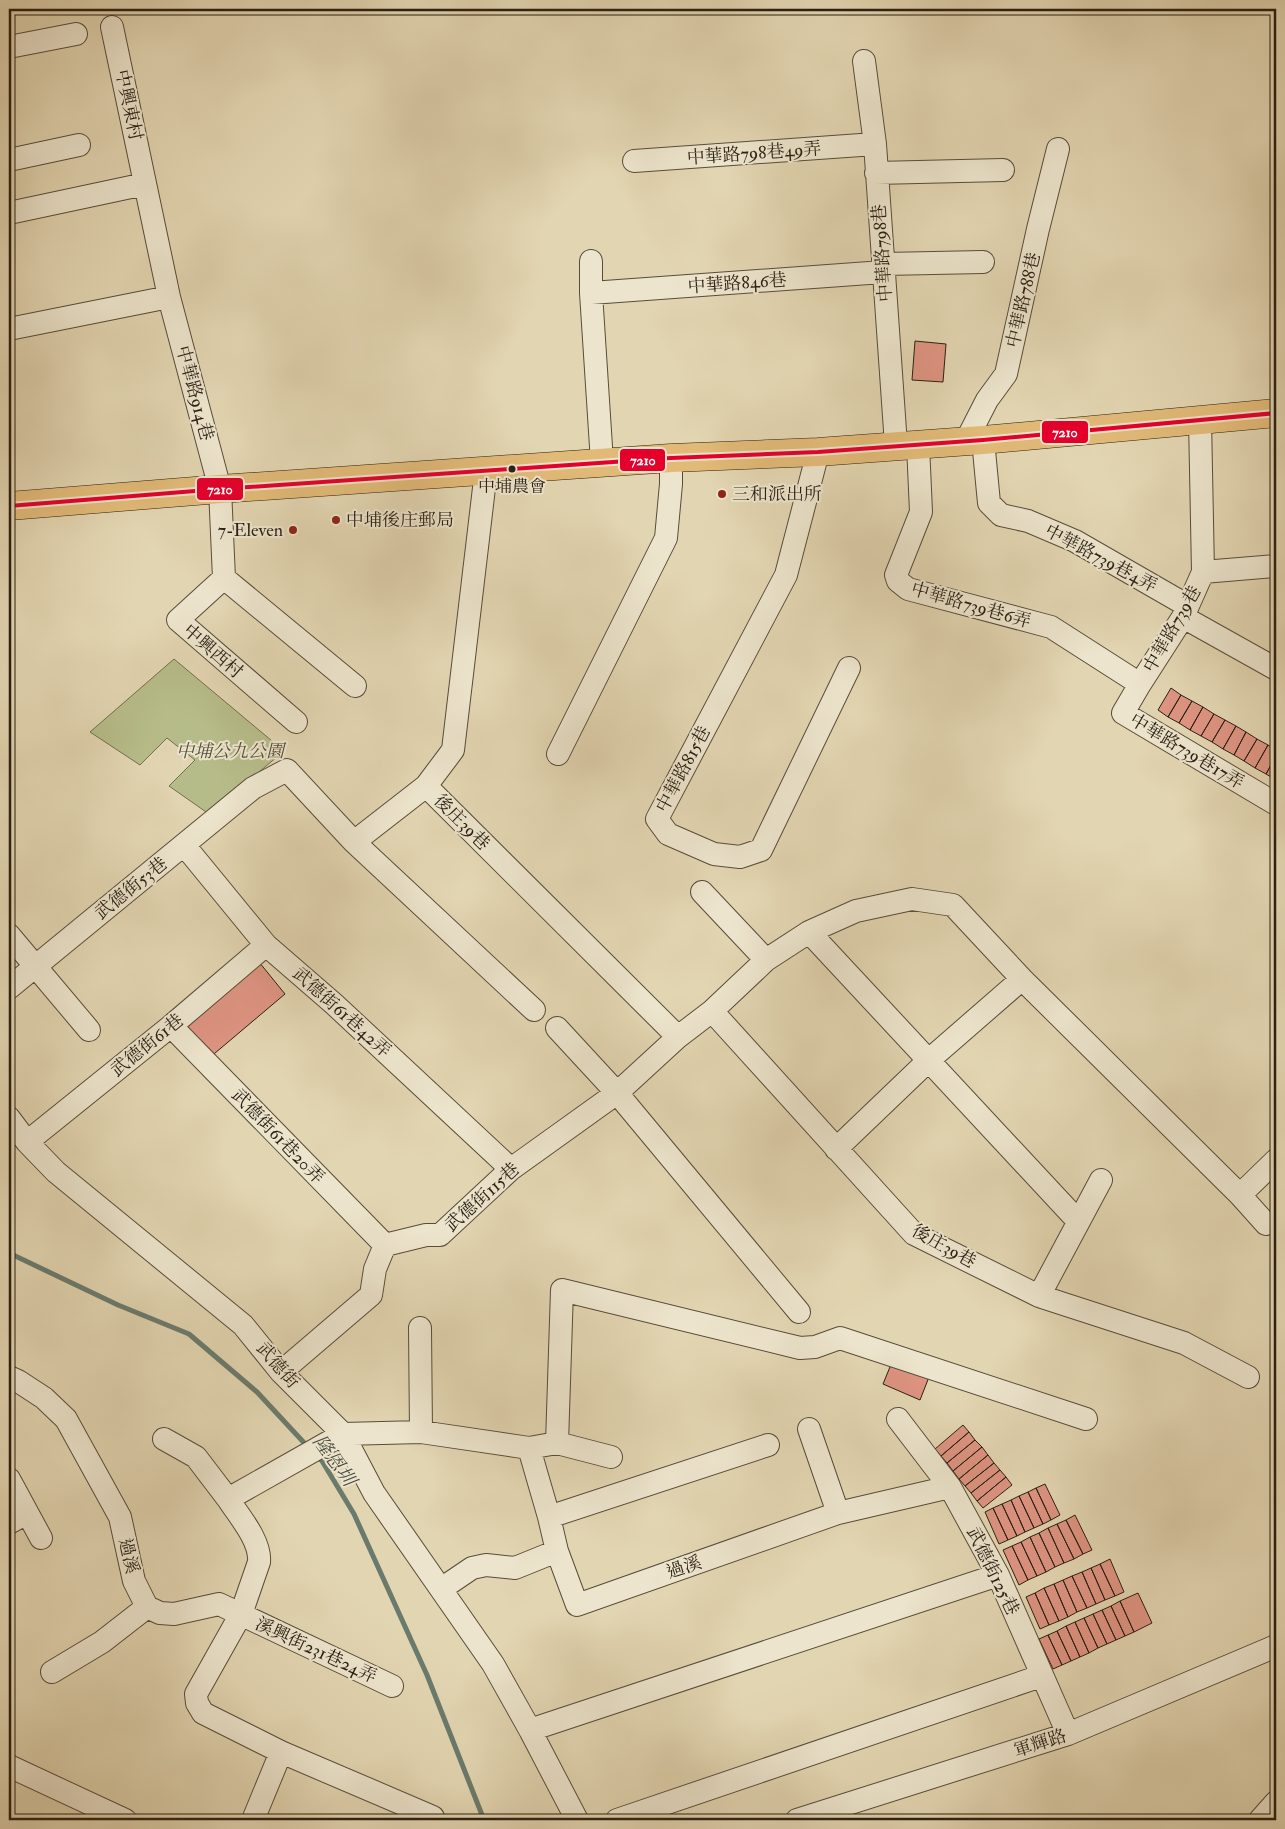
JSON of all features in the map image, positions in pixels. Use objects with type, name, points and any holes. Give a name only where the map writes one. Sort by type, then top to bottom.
[{"type":"main road","points":[[9,506],[602,462],[818,452],[975,441],[1276,413]]},
{"type":"street","name":"中興東村","points":[[112,27],[169,297]]},
{"type":"street","points":[[9,47],[76,34]]},
{"type":"street","name":"中華路798巷","points":[[864,61],[875,144],[883,268],[907,445]]},
{"type":"street","name":"中華路798巷49弄","points":[[634,161],[875,144]]},
{"type":"street","points":[[9,160],[79,145]]},
{"type":"street","name":"中華路788巷","points":[[975,441],[987,400],[1006,374],[1058,149]]},
{"type":"street","points":[[876,173],[1003,170]]},
{"type":"street","points":[[9,213],[146,184]]},
{"type":"street","points":[[591,261],[591,293],[602,462]]},
{"type":"street","name":"中華路846巷","points":[[591,293],[883,268],[983,262]]},
{"type":"street","points":[[9,329],[169,297]]},
{"type":"street","name":"中華路914巷","points":[[169,297],[220,489]]},
{"type":"street","name":"中華路739巷","points":[[1123,713],[1185,611],[1203,572],[1200,419]]},
{"type":"street","name":"中華路739巷4弄","points":[[975,441],[989,504],[1001,515],[1028,521],[1075,541],[1276,669]]},
{"type":"street","name":"中華路739巷6弄","points":[[907,445],[921,512],[896,575],[898,582],[908,589],[1051,628],[1140,684]]},
{"type":"street","name":"中華路815巷","points":[[818,452],[786,576],[656,819],[668,834],[714,854],[740,857],[761,850],[849,668]]},
{"type":"street","points":[[558,754],[666,538],[671,484],[671,458]]},
{"type":"street","name":"後庄39巷","points":[[486,471],[453,750],[426,786],[678,1036]]},
{"type":"street","points":[[220,489],[224,578],[355,686]]},
{"type":"street","points":[[1203,572],[1276,566]]},
{"type":"street","name":"中興西村","points":[[224,578],[178,620],[296,722]]},
{"type":"street","name":"中華路739巷17弄","points":[[1123,713],[1276,804]]},
{"type":"street","name":"武德街53巷","points":[[9,988],[253,788],[287,770],[354,842]]},
{"type":"street","points":[[426,786],[354,842],[534,1010]]},
{"type":"street","name":"武德街61巷42弄","points":[[184,845],[266,946],[334,1004],[511,1169]]},
{"type":"street","points":[[702,892],[766,960]]},
{"type":"street","points":[[678,1036],[712,1011],[766,960],[809,932],[856,911],[912,899],[953,905],[1022,979],[1240,1195],[1266,1224]]},
{"type":"street","points":[[809,932],[1078,1220]]},
{"type":"street","points":[[9,935],[88,1030]]},
{"type":"street","name":"武德街61巷","points":[[27,1142],[171,1026],[266,946]]},
{"type":"street","points":[[836,1149],[929,1060],[1022,979]]},
{"type":"street","name":"後庄39巷","points":[[712,1011],[914,1234],[1039,1296],[1184,1343],[1248,1377]]},
{"type":"street","name":"武德街61巷20弄","points":[[171,1026],[385,1245]]},
{"type":"street","points":[[557,1028],[617,1093],[799,1312]]},
{"type":"street","name":"武德街115巷","points":[[385,1245],[426,1235],[440,1235],[511,1169],[617,1093],[678,1036]]},
{"type":"street","name":"武德街","points":[[9,1118],[27,1142],[56,1172],[243,1325],[281,1372],[343,1434],[374,1493],[493,1664],[577,1820]]},
{"type":"street","points":[[1240,1195],[1276,1160]]},
{"type":"street","points":[[1039,1296],[1101,1180]]},
{"type":"street","points":[[281,1372],[371,1295],[374,1269],[385,1245]]},
{"type":"street","points":[[557,1443],[562,1290],[800,1348],[814,1347],[840,1338],[1086,1419]]},
{"type":"street","points":[[420,1328],[421,1432]]},
{"type":"street","name":"過溪","points":[[9,1377],[44,1398],[66,1419],[120,1517],[134,1580],[147,1607]]},
{"type":"street","name":"武德街125巷","points":[[898,1419],[950,1488],[998,1575],[1068,1734]]},
{"type":"street","points":[[809,1429],[838,1513]]},
{"type":"street","points":[[228,1499],[343,1434],[421,1432],[529,1448],[557,1443],[611,1457]]},
{"type":"street","name":"溪興街231巷24弄","points":[[164,1439],[196,1457],[228,1499],[260,1552],[259,1562],[241,1614],[196,1694],[197,1703],[203,1713],[281,1752],[433,1817]]},
{"type":"street","points":[[549,1517],[768,1445]]},
{"type":"street","name":"過溪","points":[[529,1448],[557,1551],[576,1605],[838,1513],[950,1488]]},
{"type":"street","points":[[9,1479],[18,1518],[40,1538]]},
{"type":"street","points":[[441,1590],[472,1568],[486,1566],[515,1568],[557,1551]]},
{"type":"street","points":[[530,1730],[998,1575]]},
{"type":"street","points":[[52,1672],[102,1642],[147,1607],[160,1613],[174,1614],[219,1604],[241,1614]]},
{"type":"street","name":"溪興街231巷24弄","points":[[241,1614],[392,1686]]},
{"type":"street","name":"軍輝路","points":[[797,1820],[1068,1734],[1276,1646]]},
{"type":"street","points":[[617,1820],[1041,1676]]},
{"type":"street","points":[[253,1820],[281,1752]]},
{"type":"street","points":[[9,1766],[125,1820]]},
{"type":"street","points":[[1260,1820],[1276,1802]]},
{"type":"green space","name":"中埔公九公園","points":[[174,659],[284,751],[209,814],[169,786],[195,760],[167,738],[140,765],[90,732]]},
{"type":"building","points":[[915,341],[946,344],[943,382],[912,380]]},
{"type":"building","points":[[1171,688],[1181,695],[1168,717],[1158,710]]},
{"type":"building","points":[[1181,695],[1192,701],[1179,723],[1168,717]]},
{"type":"building","points":[[1192,701],[1203,707],[1190,730],[1179,723]]},
{"type":"building","points":[[1203,707],[1214,714],[1201,736],[1190,730]]},
{"type":"building","points":[[1214,714],[1225,720],[1212,742],[1201,736]]},
{"type":"building","points":[[1225,720],[1236,726],[1223,749],[1212,742]]},
{"type":"building","points":[[1236,726],[1246,732],[1234,755],[1223,749]]},
{"type":"building","points":[[1246,732],[1257,739],[1244,761],[1234,755]]},
{"type":"building","points":[[1257,739],[1268,745],[1255,768],[1244,761]]},
{"type":"building","points":[[1268,745],[1276,750],[1276,756],[1266,774],[1255,768]]},
{"type":"building","points":[[1276,756],[1276,780],[1266,774]]},
{"type":"building","points":[[259,962],[285,994],[208,1059],[182,1027]]},
{"type":"building","points":[[892,1362],[929,1377],[920,1400],[883,1384]]},
{"type":"building","points":[[963,1425],[969,1432],[941,1456],[935,1449]]},
{"type":"building","points":[[969,1432],[975,1440],[947,1463],[941,1456]]},
{"type":"building","points":[[975,1440],[982,1447],[953,1471],[947,1463]]},
{"type":"building","points":[[982,1447],[988,1455],[959,1479],[953,1471]]},
{"type":"building","points":[[988,1455],[994,1463],[965,1486],[959,1479]]},
{"type":"building","points":[[994,1463],[1000,1470],[971,1493],[965,1486]]},
{"type":"building","points":[[1000,1470],[1006,1477],[977,1501],[971,1493]]},
{"type":"building","points":[[1006,1477],[1012,1485],[983,1508],[977,1501]]},
{"type":"building","points":[[1045,1484],[1060,1515],[1051,1520],[1036,1488]]},
{"type":"building","points":[[1036,1488],[1051,1520],[1043,1524],[1028,1492]]},
{"type":"building","points":[[1028,1492],[1043,1524],[1034,1528],[1019,1496]]},
{"type":"building","points":[[1019,1496],[1034,1528],[1025,1532],[1011,1500]]},
{"type":"building","points":[[1011,1500],[1025,1532],[1017,1536],[1002,1504]]},
{"type":"building","points":[[1002,1504],[1017,1536],[1008,1540],[993,1508]]},
{"type":"building","points":[[993,1508],[1008,1540],[999,1544],[985,1512]]},
{"type":"building","points":[[1075,1515],[1092,1550],[1083,1554],[1066,1520]]},
{"type":"building","points":[[1066,1520],[1083,1554],[1074,1559],[1057,1524]]},
{"type":"building","points":[[1057,1524],[1074,1559],[1064,1563],[1048,1528]]},
{"type":"building","points":[[1048,1528],[1064,1563],[1055,1567],[1039,1533]]},
{"type":"building","points":[[1039,1533],[1055,1567],[1046,1572],[1030,1537]]},
{"type":"building","points":[[1030,1537],[1046,1572],[1037,1576],[1021,1542]]},
{"type":"building","points":[[1021,1542],[1037,1576],[1028,1580],[1012,1546]]},
{"type":"building","points":[[1012,1546],[1028,1580],[1019,1585],[1003,1550]]},
{"type":"building","points":[[1110,1559],[1124,1592],[1115,1596],[1100,1564]]},
{"type":"building","points":[[1100,1564],[1115,1596],[1105,1600],[1091,1568]]},
{"type":"building","points":[[1091,1568],[1105,1600],[1096,1604],[1082,1572]]},
{"type":"building","points":[[1082,1572],[1096,1604],[1087,1608],[1072,1576]]},
{"type":"building","points":[[1072,1576],[1087,1608],[1077,1612],[1063,1580]]},
{"type":"building","points":[[1063,1580],[1077,1612],[1068,1617],[1054,1584]]},
{"type":"building","points":[[1054,1584],[1068,1617],[1059,1621],[1044,1588]]},
{"type":"building","points":[[1044,1588],[1059,1621],[1049,1625],[1035,1593]]},
{"type":"building","points":[[1035,1593],[1049,1625],[1040,1629],[1026,1597]]},
{"type":"building","points":[[1138,1593],[1152,1623],[1134,1632],[1120,1601]]},
{"type":"building","points":[[1120,1601],[1134,1632],[1125,1636],[1111,1606]]},
{"type":"building","points":[[1111,1606],[1125,1636],[1116,1640],[1102,1610]]},
{"type":"building","points":[[1102,1610],[1116,1640],[1107,1644],[1093,1614]]},
{"type":"building","points":[[1093,1614],[1107,1644],[1098,1648],[1084,1618]]},
{"type":"building","points":[[1084,1618],[1098,1648],[1089,1653],[1075,1622]]},
{"type":"building","points":[[1075,1622],[1089,1653],[1080,1657],[1066,1626]]},
{"type":"building","points":[[1066,1626],[1080,1657],[1071,1661],[1057,1631]]},
{"type":"building","points":[[1057,1631],[1071,1661],[1062,1665],[1048,1635]]},
{"type":"building","points":[[1048,1635],[1062,1665],[1053,1669],[1039,1639]]},
{"type":"waterway","name":"隆恩圳","points":[[9,1253],[118,1305],[189,1334],[257,1392],[308,1447]]},
{"type":"waterway","name":"隆恩圳","points":[[316,1455],[322,1461],[354,1514],[427,1675],[484,1820]]},
{"type":"transit line","name":"7210","points":[[9,506],[220,489],[671,458],[818,452],[983,440],[1276,413]]},
{"type":"place","name":"中埔農會","points":[[512,469]]},
{"type":"place","name":"三和派出所","points":[[722,494]]},
{"type":"place","name":"中埔後庄郵局","points":[[336,520]]},
{"type":"place","name":"7-Eleven","points":[[293,530]]}]
